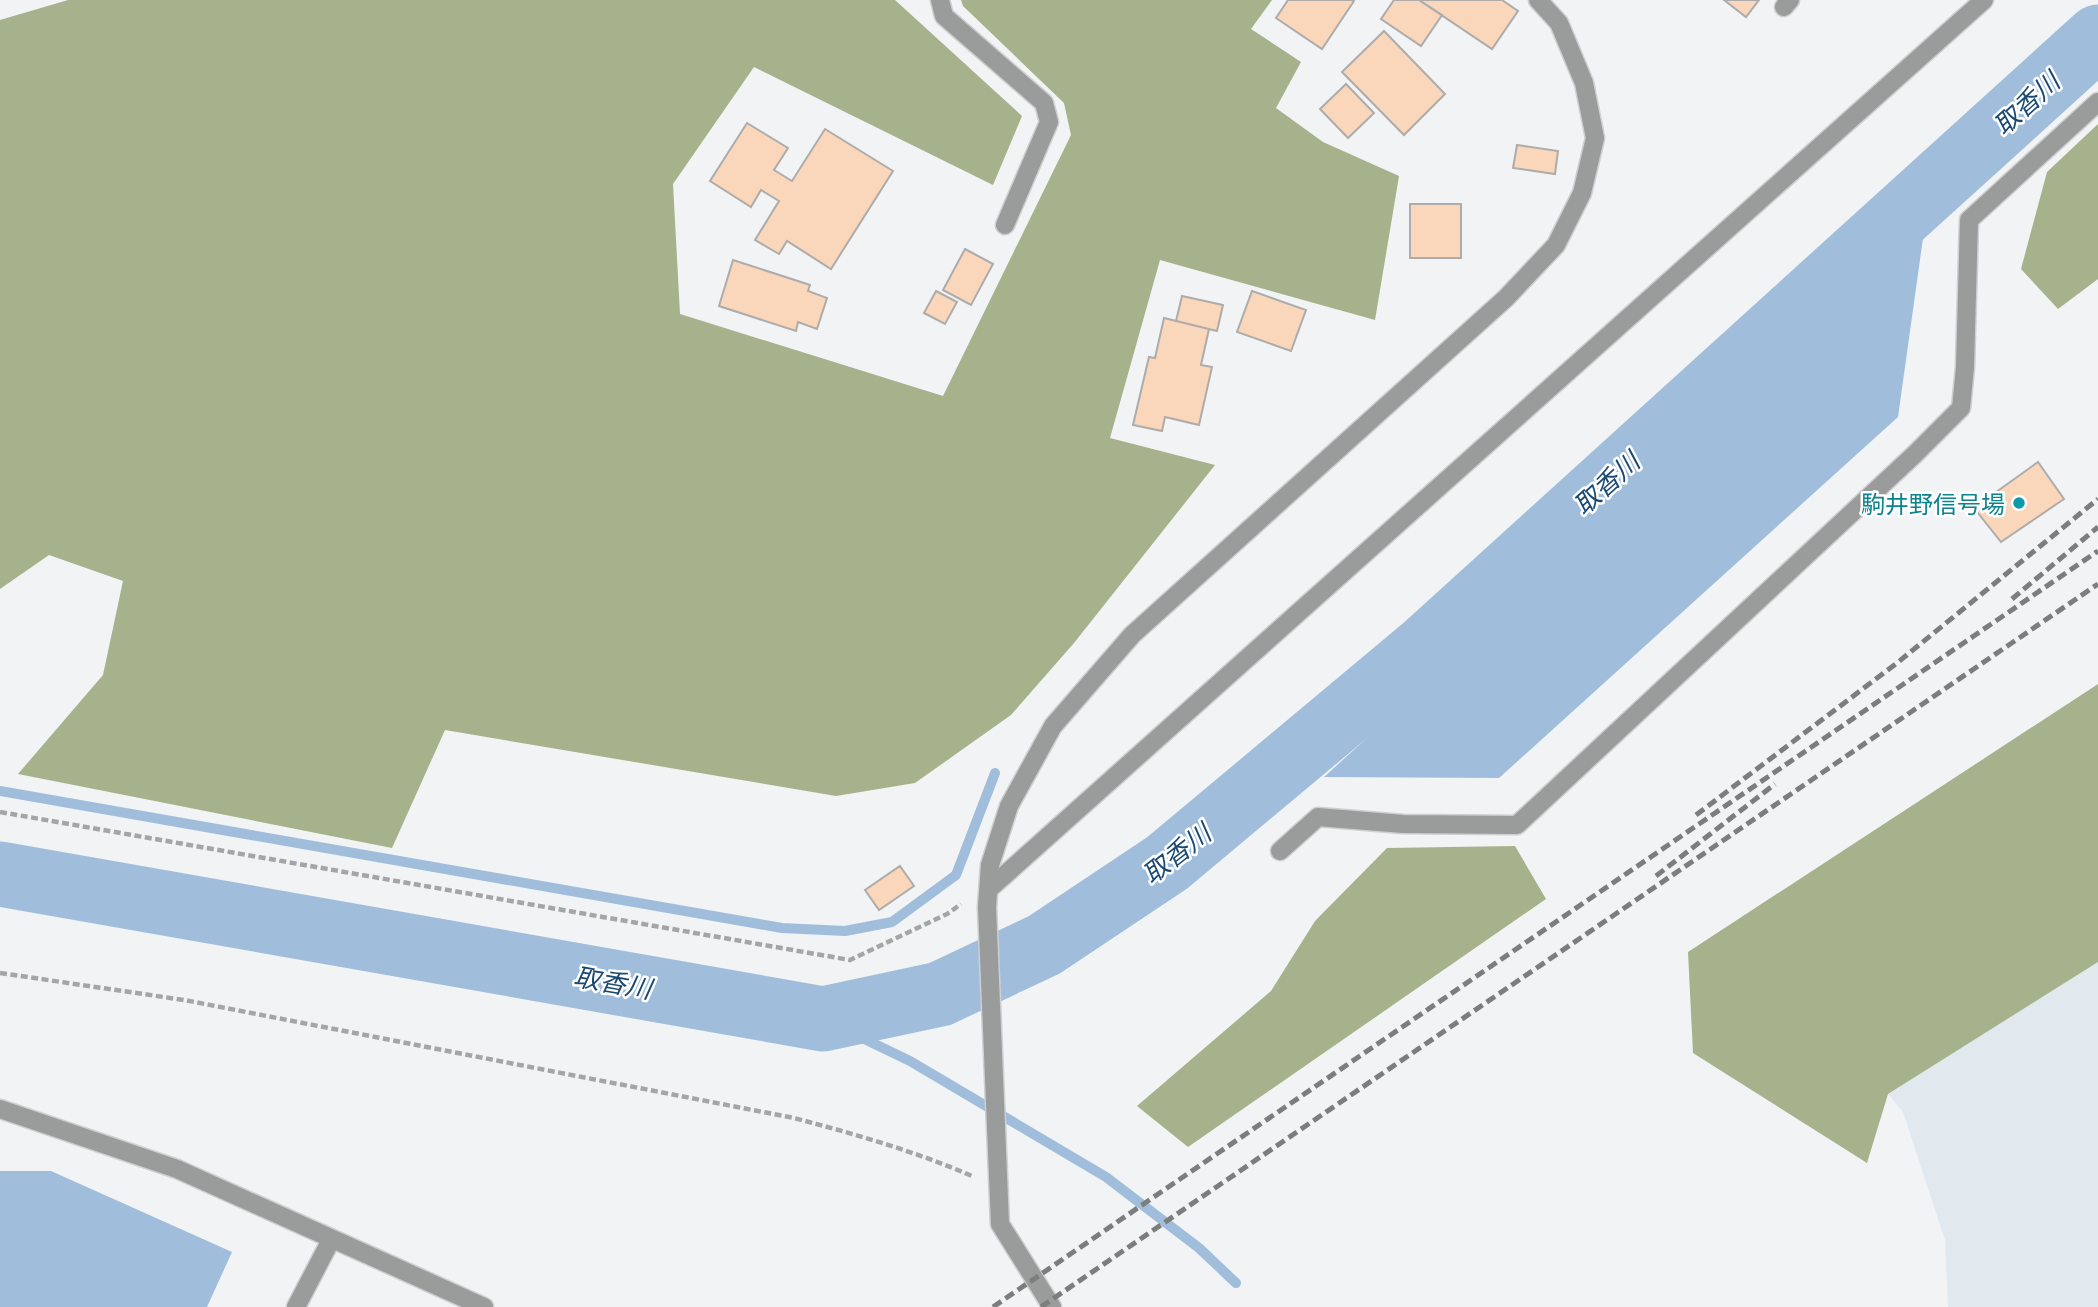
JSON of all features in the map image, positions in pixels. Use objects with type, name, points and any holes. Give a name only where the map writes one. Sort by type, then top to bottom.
[{"type":"street","points":[[926,0],[942,8],[1044,103],[1049,122],[1004,225]]},
{"type":"street","points":[[1052,1307],[1000,1224],[988,898],[990,865],[1009,806],[1053,726],[1132,635],[1506,298],[1556,245],[1582,193],[1595,138],[1584,83],[1559,23],[1538,0]]},
{"type":"street","points":[[988,898],[1984,0]]},
{"type":"street","points":[[1280,850],[1318,817],[1403,824],[1517,825],[1961,408],[1965,367],[1969,220],[2098,102]]},
{"type":"street","points":[[0,1109],[177,1169],[484,1307]]},
{"type":"street","points":[[296,1307],[331,1240]]},
{"type":"path","points":[[0,812],[850,960],[947,914],[978,891],[990,865]]},
{"type":"path","points":[[0,973],[184,1000],[794,1118],[897,1147],[973,1177],[997,1180]]},
{"type":"shaded area","points":[[2098,962],[2098,1307],[1948,1307],[1945,1240],[1903,1112],[1888,1094]]},
{"type":"green space","points":[[68,0],[895,0],[1022,116],[993,185],[754,67],[673,184],[680,314],[943,396],[1071,135],[1064,103],[963,6],[961,0],[1272,0],[1251,29],[1301,62],[1276,108],[1323,142],[1399,176],[1375,320],[1160,260],[1110,438],[1215,465],[1074,643],[1011,715],[915,783],[836,796],[445,730],[392,848],[18,774],[103,675],[123,581],[49,555],[0,589],[0,20]]},
{"type":"green space","points":[[2098,124],[2098,279],[2058,309],[2021,269],[2047,172]]},
{"type":"green space","points":[[2098,684],[2098,962],[1888,1094],[1867,1163],[1693,1053],[1688,952]]},
{"type":"green space","points":[[1515,846],[1546,899],[1188,1147],[1137,1106],[1271,991],[1315,921],[1387,848]]},
{"type":"water","points":[[1924,231],[1898,417],[1499,778],[1324,777]]},
{"type":"water","points":[[0,1171],[51,1171],[232,1252],[207,1307],[0,1307]]},
{"type":"building","points":[[1288,0],[1354,1],[1322,49],[1276,18]]},
{"type":"building","points":[[1394,0],[1419,0],[1442,15],[1421,46],[1381,19]]},
{"type":"building","points":[[1419,0],[1502,0],[1518,11],[1492,49]]},
{"type":"building","points":[[1724,0],[1759,0],[1746,17]]},
{"type":"building","points":[[1384,31],[1445,94],[1404,135],[1342,72]]},
{"type":"building","points":[[1346,84],[1374,113],[1348,138],[1320,109]]},
{"type":"building","points":[[747,123],[788,148],[774,170],[792,181],[825,129],[893,171],[831,269],[787,241],[779,254],[755,240],[779,201],[761,190],[751,207],[710,181]]},
{"type":"building","points":[[1517,145],[1558,151],[1555,174],[1513,168]]},
{"type":"building","points":[[1410,204],[1461,204],[1461,258],[1410,258]]},
{"type":"building","points":[[965,249],[993,264],[971,305],[943,290]]},
{"type":"building","points":[[733,260],[810,285],[808,291],[827,298],[817,329],[798,322],[796,331],[719,306]]},
{"type":"building","points":[[936,291],[957,302],[945,324],[924,313]]},
{"type":"building","points":[[1252,291],[1306,310],[1291,351],[1237,332]]},
{"type":"building","points":[[1182,296],[1223,305],[1217,331],[1176,321]]},
{"type":"building","points":[[1164,318],[1209,329],[1201,365],[1212,367],[1199,425],[1165,417],[1162,431],[1133,425],[1149,357],[1155,358]]},
{"type":"building","name":"駒井野信号場","points":[[2038,462],[2064,499],[2001,542],[1974,508]]},
{"type":"building","points":[[900,866],[914,886],[879,910],[865,890]]},
{"type":"waterway","name":"取香川","points":[[0,874],[823,1019],[940,994],[1044,945],[1167,863],[1423,649],[2098,37]]},
{"type":"waterway","points":[[0,791],[782,928],[845,931],[892,922],[956,875],[995,773]]},
{"type":"waterway","points":[[823,1019],[910,1061],[1106,1177],[1199,1248],[1236,1283]]},
{"type":"railway","points":[[1696,815],[1897,663],[2098,499]]},
{"type":"railway","points":[[2012,599],[2098,527]]},
{"type":"railway","points":[[993,1307],[2098,551]]},
{"type":"railway","points":[[1041,1307],[2098,584]]},
{"type":"railway","points":[[1656,876],[1775,784]]},
{"type":"place","name":"駒井野信号場","points":[[2019,503]]}]
